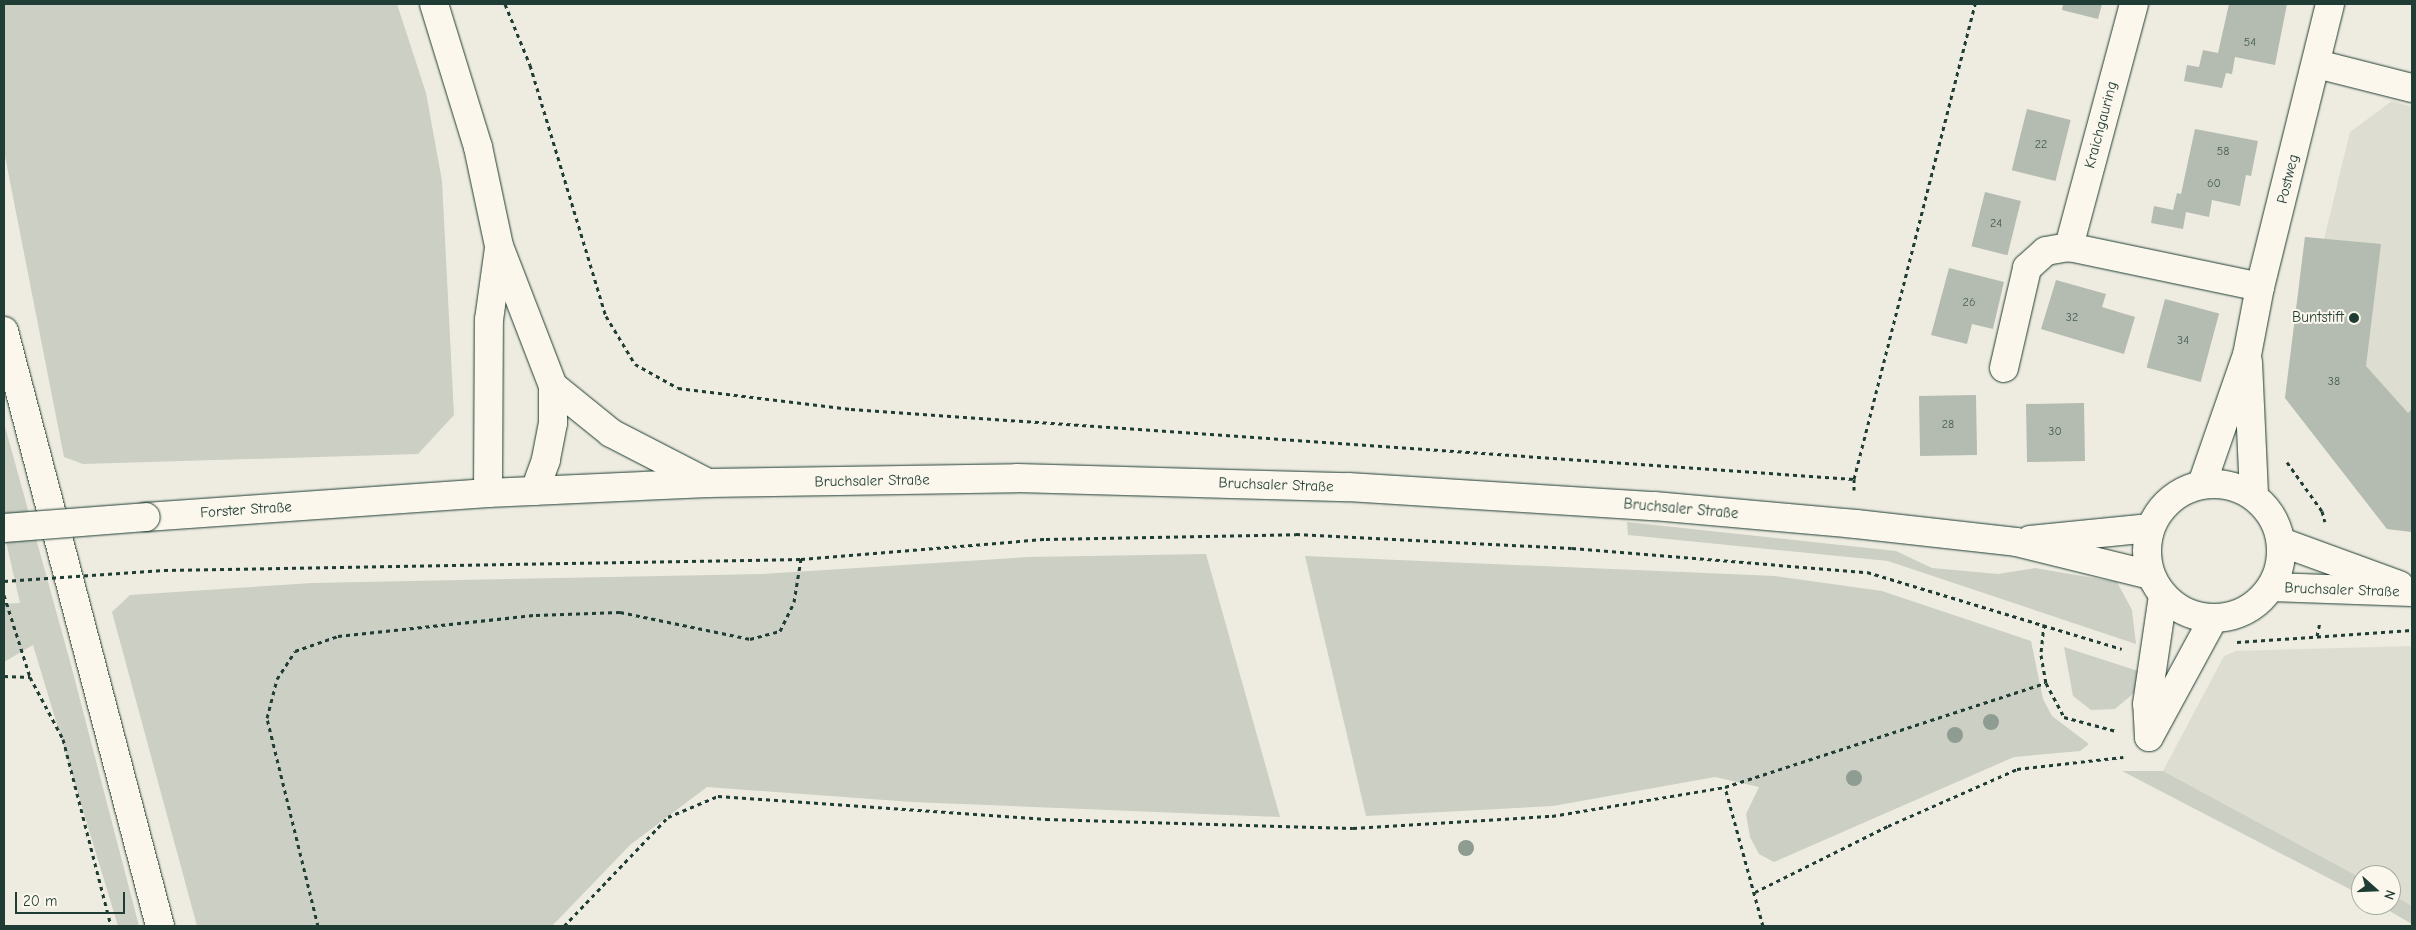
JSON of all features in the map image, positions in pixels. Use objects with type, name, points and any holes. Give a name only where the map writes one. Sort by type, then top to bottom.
[{"type":"street","points":[[434,4],[478,147],[499,246],[553,386],[553,423],[535,491]]},
{"type":"street","name":"Kraichgauring","points":[[2069,247],[2134,4]]},
{"type":"street","name":"Postweg","points":[[2202,484],[2248,355],[2260,287],[2317,64],[2330,4]]},
{"type":"street","points":[[2317,64],[2412,88]]},
{"type":"street","points":[[488,493],[489,320],[499,246]]},
{"type":"street","points":[[2004,368],[2027,268],[2046,251],[2069,247],[2260,287]]},
{"type":"street","points":[[4,331],[160,926]]},
{"type":"street","name":"Postweg","points":[[2248,355],[2254,496]]},
{"type":"street","points":[[553,386],[611,433],[708,482]]},
{"type":"street","name":"Bruchsaler Straße","points":[[535,491],[708,482],[1016,478],[1348,487],[1654,506],[1856,524],[2016,542],[2156,585]]},
{"type":"street","name":"Bruchsaler Straße","points":[[2202,484],[2229,485],[2254,496],[2267,509],[2276,524],[2281,542],[2279,565],[2271,587],[2246,610],[2213,619],[2194,616],[2177,608],[2156,585],[2146,551],[2150,528],[2162,507],[2180,492],[2202,484]]},
{"type":"street","name":"Forster Straße","points":[[4,528],[535,491]]},
{"type":"street","name":"Bruchsaler Straße","points":[[2016,542],[2072,533],[2150,528]]},
{"type":"street","name":"Bruchsaler Straße","points":[[2281,542],[2412,591]]},
{"type":"street","points":[[2149,737],[2147,704],[2156,585]]},
{"type":"street","name":"Bruchsaler Straße","points":[[2271,587],[2412,591]]},
{"type":"street","points":[[2149,737],[2213,619]]},
{"type":"path","points":[[505,4],[530,65],[606,316],[635,364],[678,388],[851,409],[1854,479]]},
{"type":"path","points":[[1856,524],[1854,479],[1975,4]]},
{"type":"path","points":[[4,581],[164,570],[801,559],[1046,539],[1296,534],[1572,548],[1867,572],[2044,624],[2151,660]]},
{"type":"path","points":[[318,926],[267,718],[277,679],[295,651],[338,636],[536,615],[620,612],[750,639],[780,631],[794,602],[801,559]]},
{"type":"path","points":[[4,595],[30,677],[64,739],[111,926]]},
{"type":"path","points":[[2044,624],[2042,655],[2046,683],[2064,717],[2149,737]]},
{"type":"path","points":[[2226,643],[2412,630]]},
{"type":"path","points":[[4,676],[30,677]]},
{"type":"path","points":[[564,926],[668,817],[718,796],[1046,820],[1353,828],[1552,816],[1725,787],[2046,683]]},
{"type":"path","points":[[1755,892],[1888,826],[2017,769],[2124,757],[2149,737]]},
{"type":"path","points":[[1725,787],[1763,926]]},
{"type":"shaded area","points":[[4,4],[397,4],[426,93],[442,181],[454,415],[418,454],[83,464],[64,457],[4,151]]},
{"type":"shaded area","name":"Buntstift","points":[[2392,101],[2412,107],[2412,532],[2387,529],[2285,398],[2305,237],[2324,239],[2350,132]]},
{"type":"shaded area","points":[[4,423],[71,665],[139,926],[118,926],[33,645],[4,662],[4,604],[20,603],[4,533]]},
{"type":"shaded area","points":[[1627,522],[1896,551],[1932,568],[1998,574],[2035,568],[2117,582],[2132,610],[2136,644],[1888,561],[1628,535]]},
{"type":"shaded area","points":[[1206,554],[1280,817],[912,802],[707,787],[630,845],[552,926],[197,926],[112,612],[130,595],[312,583],[762,574],[1029,557]]},
{"type":"shaded area","points":[[1305,556],[1775,576],[1882,591],[2031,641],[2043,699],[2052,716],[2089,744],[2080,751],[2014,757],[1774,862],[1759,854],[1750,837],[1746,814],[1759,787],[1715,777],[1553,806],[1366,816]]},
{"type":"shaded area","points":[[2412,646],[2412,906],[2401,900],[2401,865],[2351,865],[2351,873],[2163,771],[2224,656],[2236,651]]},
{"type":"shaded area","points":[[2064,647],[2138,671],[2134,693],[2115,709],[2091,710],[2073,696]]},
{"type":"shaded area","points":[[2122,771],[2163,771],[2351,873],[2351,890]]},
{"type":"shaded area","points":[[2401,900],[2412,906],[2412,924],[2396,915],[2401,915]]},
{"type":"building","points":[[2063,4],[2102,4],[2098,19],[2062,10]]},
{"type":"building","points":[[2229,4],[2287,4],[2275,65],[2235,57],[2232,74],[2226,73],[2222,88],[2184,81],[2187,65],[2199,67],[2203,50],[2218,53]]},
{"type":"building","points":[[2027,109],[2071,120],[2055,181],[2012,170]]},
{"type":"building","points":[[2195,129],[2258,141],[2251,176],[2246,175],[2240,206],[2212,200],[2209,217],[2186,212],[2183,229],[2151,223],[2154,206],[2173,210],[2177,193],[2181,194]]},
{"type":"building","points":[[1985,192],[2021,201],[2007,255],[1971,246]]},
{"type":"building","points":[[2305,237],[2381,244],[2366,366],[2408,413],[2412,409],[2412,532],[2387,529],[2285,398]]},
{"type":"building","points":[[1949,268],[2004,282],[1993,329],[1972,324],[1967,344],[1931,335]]},
{"type":"building","points":[[2056,280],[2106,294],[2102,307],[2135,317],[2124,354],[2041,329]]},
{"type":"building","points":[[2165,299],[2219,313],[2201,382],[2147,368]]},
{"type":"building","points":[[1976,395],[1977,455],[1920,456],[1919,396]]},
{"type":"building","points":[[2084,403],[2085,461],[2027,462],[2026,404]]},
{"type":"place","name":"Buntstift","points":[[2354,318]]}]
